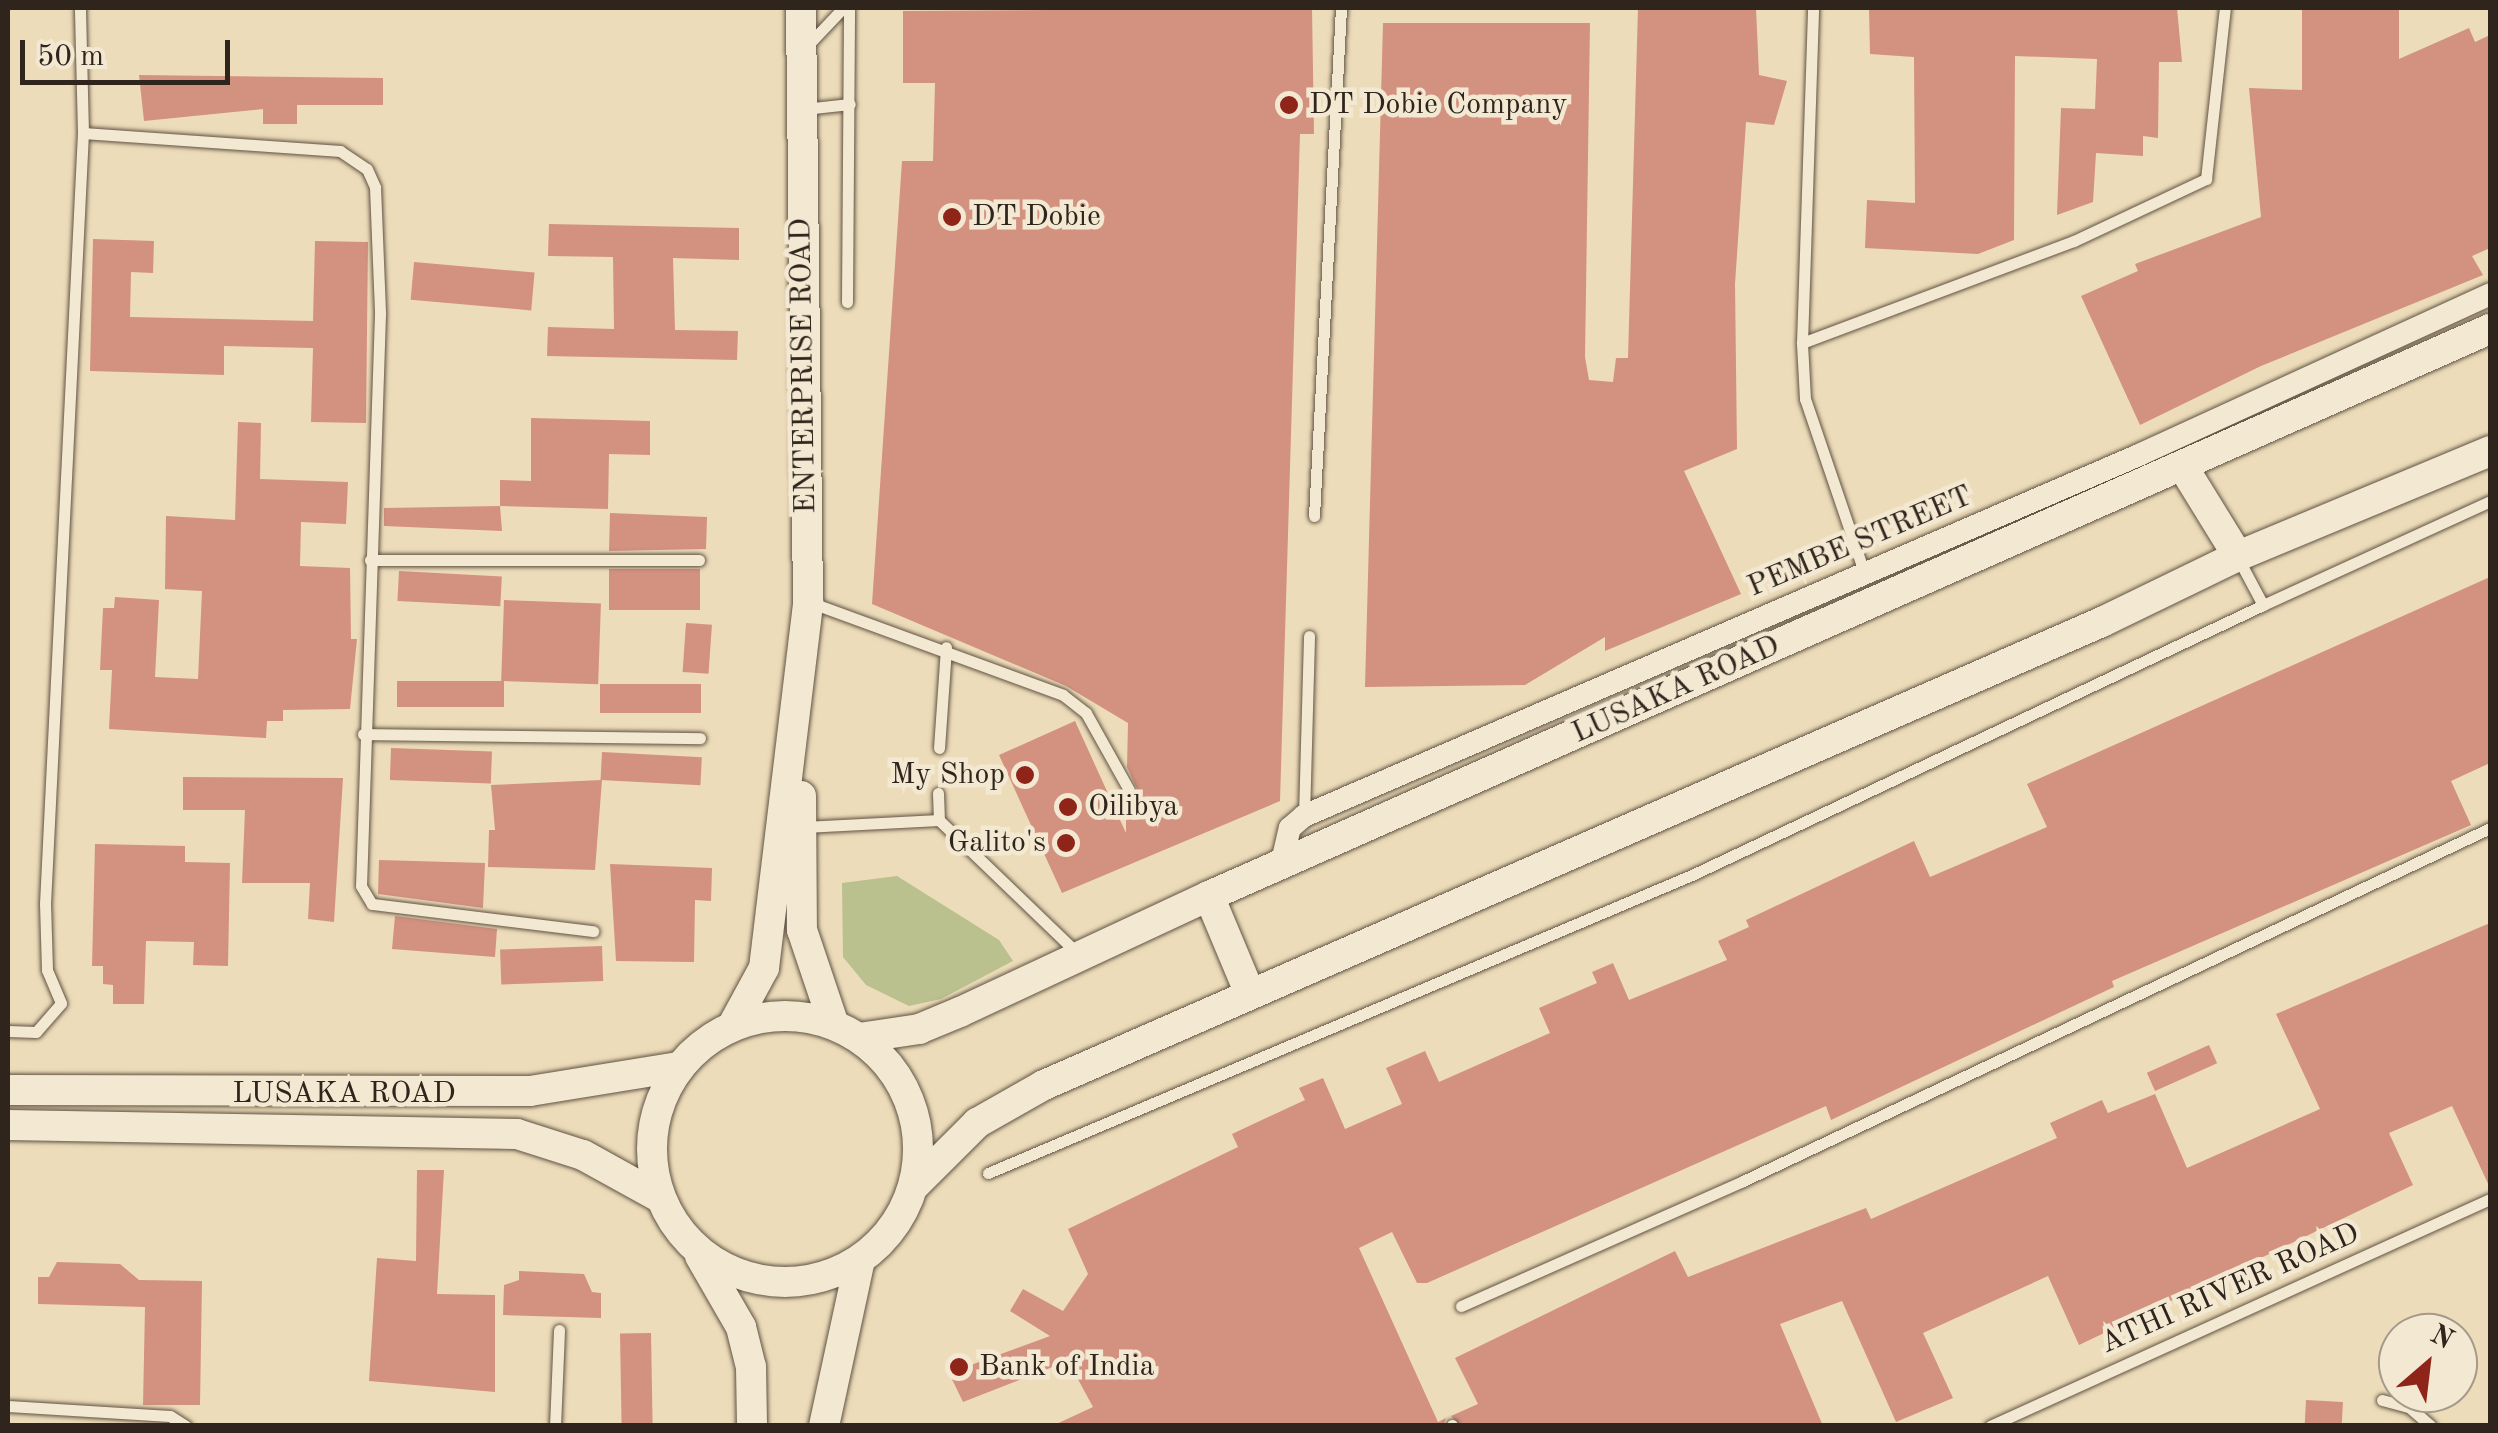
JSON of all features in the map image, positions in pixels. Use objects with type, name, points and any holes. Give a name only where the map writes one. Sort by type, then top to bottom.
[{"type":"main road","name":"ENTERPRISE ROAD","points":[[733,1025],[764,968],[790,829],[794,724],[808,602],[801,8]]},
{"type":"main road","name":"LUSAKA ROAD","points":[[846,1031],[918,1029],[1209,896],[2490,329]]},
{"type":"main road","points":[[696,1248],[758,1280],[811,1280],[860,1260],[895,1228],[915,1184],[978,1122],[1010,1104],[1250,994],[2102,622],[2238,556],[2490,451]]},
{"type":"main road","points":[[2183,466],[2238,556]]},
{"type":"main road","name":"ENTERPRISE ROAD","points":[[790,829],[802,930],[846,1031]]},
{"type":"main road","points":[[1209,896],[1250,994]]},
{"type":"main road","points":[[752,1426],[751,1367],[741,1327],[696,1248],[660,1197],[652,1130],[678,1068],[733,1025],[800,1016],[846,1031],[894,1074],[916,1118],[915,1184]]},
{"type":"main road","name":"LUSAKA ROAD","points":[[8,1090],[474,1093],[605,1083],[678,1068]]},
{"type":"main road","name":"LUSAKA ROAD","points":[[8,1125],[517,1134],[583,1156],[660,1197]]},
{"type":"main road","points":[[824,1426],[860,1260]]},
{"type":"street","name":"PEMBE STREET","points":[[1304,816],[1923,547],[2490,294]]},
{"type":"street","points":[[1923,547],[1935,577]]},
{"type":"street","points":[[1281,866],[1290,828],[1304,816]]},
{"type":"lane","points":[[8,1031],[36,1032],[61,1003],[47,970],[45,904],[83,133],[80,8]]},
{"type":"lane","points":[[800,54],[846,8]]},
{"type":"lane","points":[[846,8],[850,104],[847,302]]},
{"type":"lane","points":[[1314,516],[1341,8]]},
{"type":"lane","points":[[1813,8],[1802,342],[1805,399],[1864,572]]},
{"type":"lane","points":[[1802,342],[2074,241],[2206,179],[2225,8]]},
{"type":"lane","points":[[800,110],[850,104]]},
{"type":"lane","points":[[83,133],[340,151],[367,169],[375,187],[380,314],[358,860],[361,886],[372,904],[594,931]]},
{"type":"lane","points":[[988,1174],[1694,874],[2490,500]]},
{"type":"lane","points":[[2238,556],[2263,605]]},
{"type":"lane","points":[[370,560],[699,560]]},
{"type":"lane","points":[[808,602],[946,648],[1063,695],[1086,712],[1129,790]]},
{"type":"lane","points":[[1304,816],[1309,636]]},
{"type":"lane","points":[[940,748],[946,648]]},
{"type":"lane","points":[[363,734],[700,738]]},
{"type":"lane","points":[[938,793],[939,820],[1081,957]]},
{"type":"lane","points":[[790,829],[939,820]]},
{"type":"lane","points":[[1461,1306],[1744,1182],[2490,828]]},
{"type":"lane","name":"ATHI RIVER ROAD","points":[[1990,1426],[2490,1199]]},
{"type":"lane","points":[[555,1426],[559,1330]]},
{"type":"lane","points":[[8,1406],[170,1416],[186,1426]]},
{"type":"green space","points":[[897,876],[999,940],[1013,961],[941,999],[909,1006],[866,985],[843,957],[842,883]]},
{"type":"building","name":"DT Dobie Company","points":[[1312,8],[1314,134],[1300,134],[1280,801],[1062,893],[999,755],[1075,721],[1126,833],[1126,799],[1138,791],[1127,767],[1128,723],[1066,686],[872,604],[902,161],[933,161],[935,83],[903,83],[903,11]]},
{"type":"building","points":[[1638,8],[1756,8],[1759,75],[1787,81],[1774,125],[1746,122],[1735,284],[1737,449],[1684,471],[1741,594],[1605,651],[1605,637],[1525,685],[1365,687],[1383,23],[1590,23],[1585,357],[1589,380],[1613,382],[1616,358],[1628,358]]},
{"type":"building","points":[[1869,8],[2177,8],[2182,62],[2159,62],[2158,138],[2143,136],[2143,156],[2096,153],[2093,202],[2057,215],[2061,108],[2095,109],[2097,59],[2015,56],[2014,240],[1978,254],[1865,248],[1867,200],[1915,203],[1914,57],[1870,54]]},
{"type":"building","points":[[2302,8],[2399,8],[2399,59],[2469,28],[2475,42],[2490,35],[2490,248],[2472,256],[2483,275],[2261,366],[2140,425],[2081,296],[2138,271],[2135,264],[2261,217],[2249,88],[2302,90]]},
{"type":"building","points":[[139,75],[383,78],[383,105],[297,105],[297,124],[263,124],[263,109],[144,121]]},
{"type":"building","points":[[549,224],[739,228],[739,260],[673,258],[675,330],[738,331],[737,360],[547,356],[548,327],[614,329],[613,257],[548,256]]},
{"type":"building","points":[[93,239],[154,241],[153,273],[131,272],[130,317],[313,321],[315,241],[368,242],[366,423],[311,422],[313,348],[224,346],[224,375],[90,371]]},
{"type":"building","points":[[414,262],[535,273],[531,310],[411,300]]},
{"type":"building","points":[[531,418],[650,421],[650,455],[609,454],[608,509],[500,506],[500,480],[531,481]]},
{"type":"building","points":[[238,422],[261,423],[260,479],[348,482],[346,524],[301,522],[300,566],[350,568],[351,639],[357,639],[350,709],[283,710],[283,721],[267,721],[266,738],[109,729],[112,670],[100,670],[103,608],[114,608],[115,597],[159,600],[155,677],[198,679],[202,591],[165,589],[166,516],[235,520]]},
{"type":"building","points":[[500,506],[502,531],[384,526],[384,508]]},
{"type":"building","points":[[610,513],[707,517],[706,549],[609,551]]},
{"type":"building","points":[[609,569],[700,569],[700,610],[609,610]]},
{"type":"building","points":[[399,571],[502,576],[500,606],[397,601]]},
{"type":"building","points":[[2490,577],[2490,763],[2451,781],[2471,825],[2112,981],[2114,987],[1831,1120],[1826,1106],[1427,1283],[1417,1283],[1392,1232],[1359,1248],[1438,1422],[1446,1418],[1443,1426],[1052,1426],[1093,1407],[1068,1361],[963,1402],[949,1373],[1050,1336],[1010,1311],[1023,1289],[1063,1311],[1088,1274],[1068,1229],[1238,1147],[1232,1134],[1305,1100],[1299,1088],[1323,1078],[1345,1129],[1402,1104],[1386,1068],[1425,1051],[1439,1082],[1550,1033],[1539,1008],[1597,983],[1592,972],[1613,963],[1629,1000],[1727,960],[1718,941],[1749,927],[1746,920],[1914,841],[1930,877],[2047,827],[2027,784]]},
{"type":"building","points":[[504,600],[601,603],[598,684],[501,681]]},
{"type":"building","points":[[686,623],[712,625],[709,674],[683,672]]},
{"type":"building","points":[[397,681],[504,681],[504,707],[397,707]]},
{"type":"building","points":[[600,684],[701,684],[701,713],[600,713]]},
{"type":"building","points":[[391,748],[492,752],[491,784],[390,780]]},
{"type":"building","points":[[602,752],[702,757],[700,785],[601,780]]},
{"type":"building","points":[[183,777],[343,778],[334,922],[308,919],[310,883],[242,883],[245,810],[183,810]]},
{"type":"building","points":[[602,780],[595,870],[488,867],[489,830],[495,830],[491,785]]},
{"type":"building","points":[[95,844],[185,846],[185,862],[230,863],[228,966],[193,965],[194,942],[146,941],[144,1004],[113,1004],[113,985],[103,984],[103,966],[92,966]]},
{"type":"building","points":[[379,860],[485,863],[483,908],[378,894]]},
{"type":"building","points":[[610,864],[712,868],[711,901],[695,900],[694,962],[616,961]]},
{"type":"building","points":[[395,916],[497,929],[495,957],[392,949]]},
{"type":"building","points":[[2490,923],[2490,1188],[2452,1106],[2389,1133],[2413,1185],[2079,1345],[2048,1276],[1923,1333],[1953,1398],[1896,1422],[1842,1301],[1780,1324],[1823,1426],[1461,1426],[1451,1416],[1478,1404],[1455,1358],[1675,1251],[1688,1277],[1866,1208],[1871,1219],[2057,1138],[2050,1123],[2102,1100],[2108,1113],[2155,1094],[2187,1168],[2320,1109],[2276,1014]]},
{"type":"building","points":[[602,946],[603,981],[501,985],[500,950]]},
{"type":"building","points":[[2209,1045],[2217,1063],[2155,1091],[2147,1073]]},
{"type":"building","points":[[417,1170],[444,1170],[437,1294],[495,1295],[495,1392],[369,1381],[377,1258],[416,1261]]},
{"type":"building","points":[[57,1262],[120,1264],[139,1280],[202,1281],[200,1405],[143,1405],[145,1307],[38,1304],[38,1277],[49,1277]]},
{"type":"building","points":[[519,1271],[584,1274],[592,1292],[601,1293],[601,1318],[503,1315],[504,1285],[519,1280]]},
{"type":"building","points":[[651,1333],[653,1426],[622,1426],[620,1334]]},
{"type":"building","points":[[2306,1400],[2343,1402],[2342,1426],[2305,1426]]},
{"type":"place","name":"DT Dobie Company","points":[[1289,105]]},
{"type":"place","name":"DT Dobie","points":[[952,217]]},
{"type":"place","name":"My Shop","points":[[1025,775]]},
{"type":"place","name":"Oilibya","points":[[1068,807]]},
{"type":"place","name":"Galito's","points":[[1066,843]]},
{"type":"place","name":"Bank of India","points":[[959,1367]]}]
